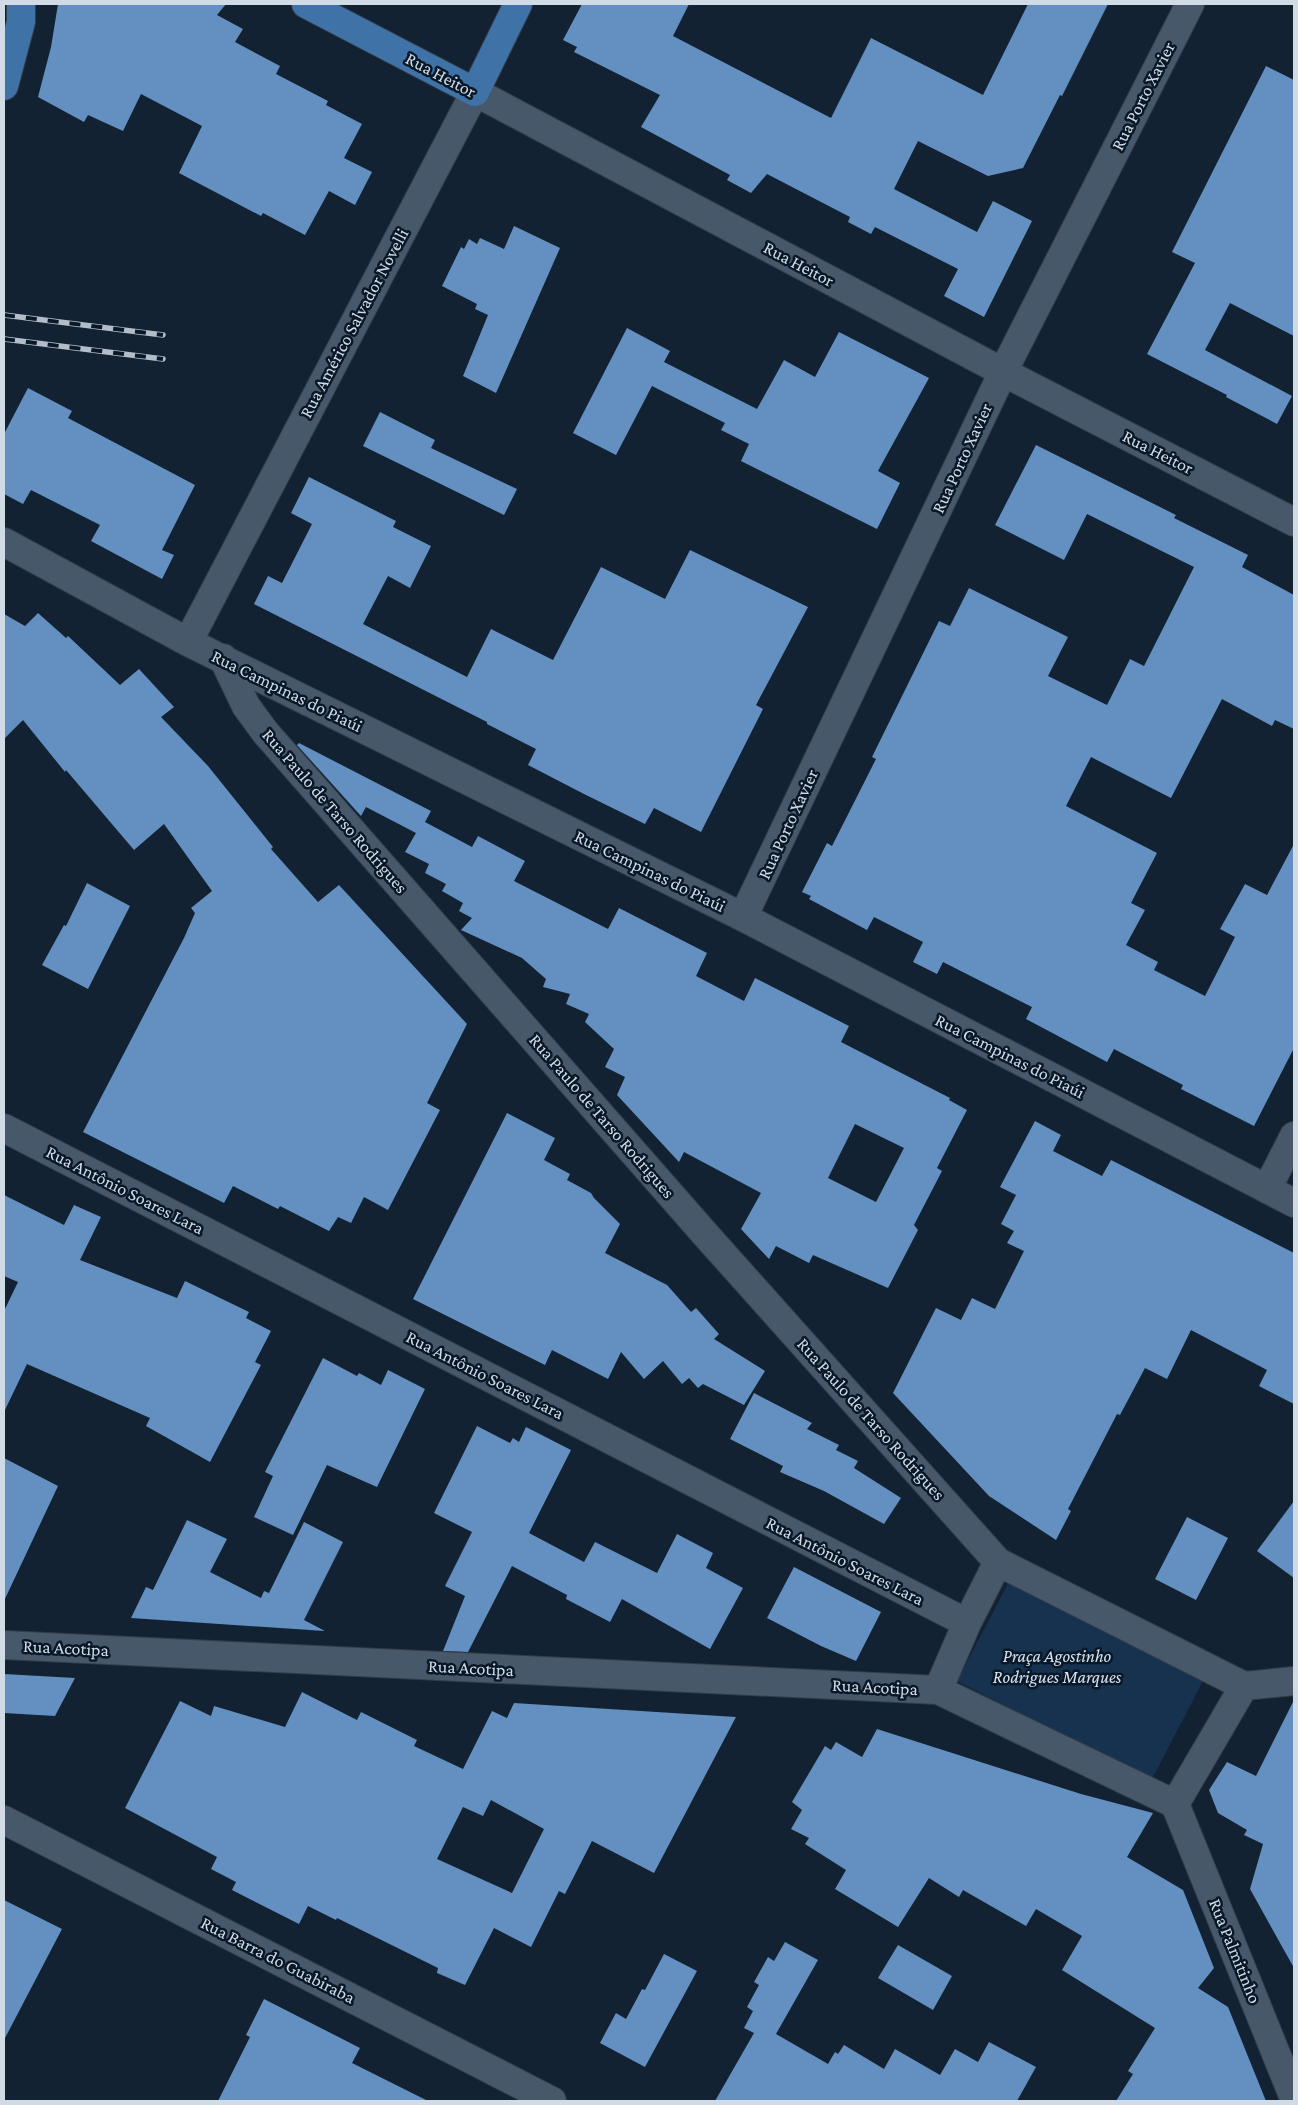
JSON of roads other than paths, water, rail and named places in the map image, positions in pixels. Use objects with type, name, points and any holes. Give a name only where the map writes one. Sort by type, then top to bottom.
[{"type":"main road","points":[[4,86],[21,22],[21,4]]},
{"type":"main road","name":"Rua Heitor","points":[[306,4],[475,92]]},
{"type":"main road","name":"Rua Américo Salvador Novelli","points":[[475,92],[518,4]]},
{"type":"street","name":"Rua Porto Xavier","points":[[744,917],[1003,372],[1190,4]]},
{"type":"street","name":"Rua Heitor","points":[[475,92],[1003,372],[1294,522]]},
{"type":"street","name":"Rua Américo Salvador Novelli","points":[[188,642],[475,92]]},
{"type":"street","name":"Rua Campinas do Piaúi","points":[[4,542],[188,642],[744,917],[1294,1203]]},
{"type":"street","name":"Rua Paulo de Tarso Rodrigues","points":[[223,658],[246,706],[265,732],[705,1234],[998,1562]]},
{"type":"street","name":"Rua Antônio Soares Lara","points":[[4,1128],[967,1623]]},
{"type":"street","points":[[1267,1189],[1294,1136]]},
{"type":"street","points":[[1244,1686],[1175,1804],[938,1690],[967,1623],[998,1562],[1244,1686],[1294,1681]]},
{"type":"street","name":"Rua Acotipa","points":[[4,1645],[938,1690]]},
{"type":"street","name":"Rua Palmitinho","points":[[1175,1804],[1294,2098]]},
{"type":"street","name":"Rua Barra do Guabiraba","points":[[4,1820],[552,2101]]},
{"type":"railway","points":[[4,315],[163,335]]},
{"type":"railway","points":[[4,339],[163,359]]},
{"type":"park label","name":"Praça Agostinho Rodrigues Marques","points":[[1057,1666]]}]
